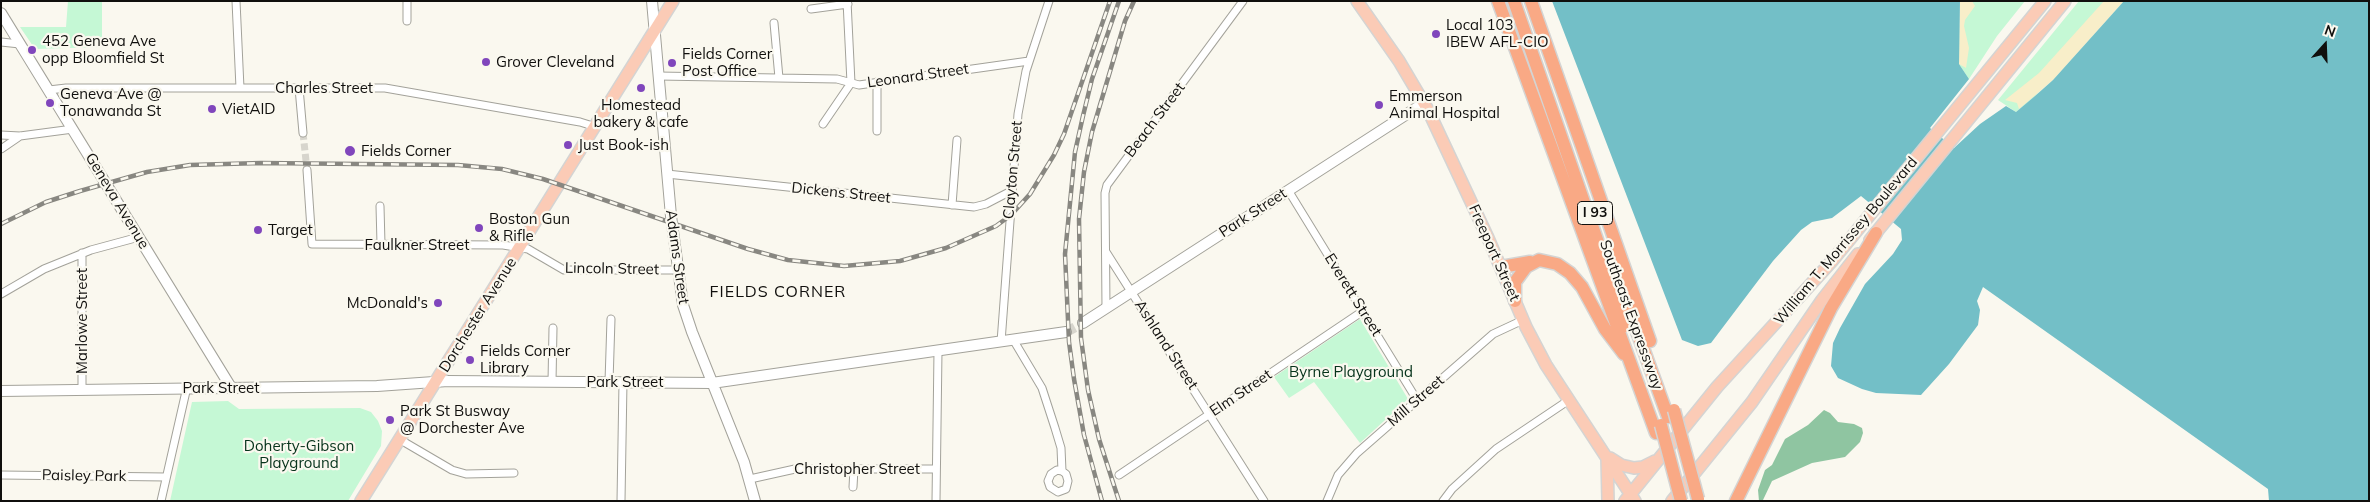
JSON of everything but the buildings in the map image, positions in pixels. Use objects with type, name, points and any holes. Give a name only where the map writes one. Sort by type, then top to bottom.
[{"type":"highway","name":"Southeast Expressway","points":[[1498,1],[1633,366],[1665,421],[1673,501]]},
{"type":"highway","name":"I 93","points":[[1514,1],[1665,421]]},
{"type":"highway","name":"I 93","points":[[1519,1],[1665,421],[1681,501]]},
{"type":"highway","name":"Southeast Expressway","points":[[1531,1],[1665,421],[1696,500]]},
{"type":"highway","points":[[1736,501],[1827,315],[1876,233]]},
{"type":"highway","points":[[1515,301],[1514,290],[1517,278],[1526,267],[1536,261]]},
{"type":"highway","points":[[1501,267],[1536,261],[1554,263],[1573,275],[1588,294],[1605,329],[1633,366]]},
{"type":"main road","name":"Dorchester Avenue","points":[[361,501],[674,1]]},
{"type":"main road","name":"Freeport Street","points":[[1357,1],[1396,57],[1424,103],[1501,267],[1523,320],[1546,365],[1607,456],[1630,498]]},
{"type":"main road","name":"William T. Morrissey Boulevard","points":[[1630,498],[1660,456],[1712,393],[1812,285],[2045,1]]},
{"type":"main road","name":"William T. Morrissey Boulevard","points":[[1673,501],[1752,402],[1822,300],[2065,1]]},
{"type":"main road","points":[[1607,456],[1622,465],[1634,468],[1648,465],[1660,456]]},
{"type":"main road","points":[[1607,456],[1608,501]]},
{"type":"street","points":[[236,1],[240,88]]},
{"type":"street","points":[[407,1],[407,21]]},
{"type":"street","name":"Adams Street","points":[[652,1],[667,174],[678,270],[687,318],[750,479],[755,501]]},
{"type":"street","name":"Clayton Street","points":[[1001,342],[1018,114],[1029,62],[1048,1]]},
{"type":"street","name":"Beach Street","points":[[1106,308],[1105,193],[1107,185],[1243,1]]},
{"type":"street","points":[[811,9],[848,2],[851,83],[823,124]]},
{"type":"street","name":"Geneva Avenue","points":[[1,13],[232,389]]},
{"type":"street","points":[[774,22],[779,78]]},
{"type":"street","points":[[1,42],[20,44]]},
{"type":"street","name":"Leonard Street","points":[[658,76],[839,79],[851,83],[878,82],[1029,62]]},
{"type":"street","points":[[877,131],[878,82]]},
{"type":"street","name":"Charles Street","points":[[49,90],[66,88],[388,88],[580,122],[596,127]]},
{"type":"street","points":[[299,88],[303,133]]},
{"type":"street","name":"Park Street","points":[[1083,323],[1424,103]]},
{"type":"street","points":[[1,135],[20,136],[73,129]]},
{"type":"street","points":[[1,149],[20,136]]},
{"type":"street","points":[[952,205],[957,140]]},
{"type":"street","name":"Faulkner Street","points":[[307,170],[312,244],[503,245],[520,247]]},
{"type":"street","name":"Dickens Street","points":[[667,174],[952,205],[980,206],[1012,191]]},
{"type":"street","name":"Everett Street","points":[[1288,190],[1418,400]]},
{"type":"street","points":[[380,206],[382,244]]},
{"type":"street","points":[[1,294],[44,269],[82,253],[139,236]]},
{"type":"street","name":"Lincoln Street","points":[[520,247],[530,250],[564,270],[678,270]]},
{"type":"street","points":[[1105,251],[1131,291]]},
{"type":"street","name":"Marlowe Street","points":[[82,253],[82,390]]},
{"type":"street","name":"Ashland Street","points":[[1131,291],[1264,501]]},
{"type":"street","name":"Elm Street","points":[[1119,475],[1363,311]]},
{"type":"street","points":[[609,382],[611,319]]},
{"type":"street","name":"Mill Street","points":[[1326,501],[1344,466],[1493,334],[1523,320]]},
{"type":"street","points":[[552,382],[553,328]]},
{"type":"street","name":"Park Street","points":[[1,391],[187,387],[232,389],[436,382],[712,383],[1066,332]]},
{"type":"street","points":[[1014,341],[1042,388],[1061,448],[1062,471]]},
{"type":"street","points":[[936,501],[938,351]]},
{"type":"street","points":[[621,501],[623,382]]},
{"type":"street","points":[[161,501],[187,387]]},
{"type":"street","points":[[1443,501],[1452,489],[1496,449],[1569,400]]},
{"type":"street","points":[[399,439],[452,470],[466,474],[514,473]]},
{"type":"street","name":"Christopher Street","points":[[750,479],[795,468],[936,469]]},
{"type":"street","points":[[853,487],[854,469]]},
{"type":"street","name":"Paisley Park","points":[[1,475],[166,477]]},
{"type":"green space","points":[[68,1],[102,1],[102,47],[35,49],[20,27],[66,27]]},
{"type":"green space","points":[[1960,1],[2025,1],[1997,36],[1969,79],[1959,64]]},
{"type":"green space","points":[[2079,1],[2124,1],[2035,96],[2016,112],[1998,100]]},
{"type":"green space","name":"Byrne Playground","points":[[1360,319],[1408,399],[1360,443],[1314,382],[1289,398],[1274,377]]},
{"type":"green space","name":"Doherty-Gibson Playground","points":[[228,401],[239,409],[360,408],[371,412],[378,421],[382,431],[381,446],[348,501],[170,501],[192,402]]},
{"type":"green space","points":[[1824,410],[1830,413],[1838,422],[1854,424],[1862,428],[1863,433],[1860,442],[1845,457],[1812,463],[1772,481],[1763,500],[1759,501],[1758,490],[1765,470],[1772,465],[1785,439],[1808,425]]},
{"type":"sand","points":[[1960,1],[1972,1],[1975,6],[1965,20],[1964,26],[1969,48],[1966,68],[1959,64]]},
{"type":"sand","points":[[2104,1],[2124,1],[2053,80],[2019,109],[2017,103],[2005,100],[2039,73]]},
{"type":"water","points":[[1552,1],[1960,1],[1959,64],[1969,79],[1930,128],[1954,148],[1980,124],[2006,106],[2016,112],[2035,96],[2053,80],[2124,1],[2369,1],[2369,501],[2269,501],[2268,489],[1983,287],[1977,301],[1980,310],[1978,325],[1949,364],[1921,395],[1876,393],[1838,378],[1831,366],[1833,343],[1865,284],[1893,254],[1902,240],[1901,229],[1861,196],[1832,218],[1812,222],[1801,230],[1773,261],[1711,343],[1698,346],[1682,340]]},
{"type":"tunnel","points":[[303,133],[307,170]]},
{"type":"tunnel","points":[[1066,332],[1083,323]]},
{"type":"railway","points":[[1,224],[46,202],[80,191],[147,172],[190,165],[261,163],[458,165],[502,169],[543,179],[748,249],[788,260],[844,266],[900,261],[946,248],[996,226],[1011,215],[1030,194],[1054,155],[1064,134],[1110,1]]},
{"type":"railway","points":[[1102,501],[1084,435],[1074,379],[1069,342],[1065,254],[1075,152],[1092,79],[1119,1]]},
{"type":"railway","points":[[1119,501],[1099,439],[1088,390],[1081,338],[1079,219],[1084,172],[1092,132],[1125,21],[1134,1]]},
{"type":"place","name":"Local 103 IBEW AFL-CIO","points":[[1436,34]]},
{"type":"place","name":"452 Geneva Ave opp Bloomfield St","points":[[32,50]]},
{"type":"place","name":"Grover Cleveland","points":[[486,62]]},
{"type":"place","name":"Fields Corner Post Office","points":[[672,63]]},
{"type":"place","name":"Homestead bakery & cafe","points":[[641,88]]},
{"type":"place","name":"Geneva Ave @ Tonawanda St","points":[[50,103]]},
{"type":"place","name":"Emmerson Animal Hospital","points":[[1379,105]]},
{"type":"place","name":"VietAID","points":[[212,109]]},
{"type":"place","name":"Just Book-ish","points":[[568,145]]},
{"type":"place","name":"Fields Corner","points":[[350,151]]},
{"type":"place","name":"Boston Gun & Rifle","points":[[479,228]]},
{"type":"place","name":"Target","points":[[258,230]]},
{"type":"place","name":"McDonald's","points":[[438,303]]},
{"type":"place","name":"Fields Corner Library","points":[[470,360]]},
{"type":"place","name":"Park St Busway @ Dorchester Ave","points":[[390,420]]},
{"type":"district","name":"FIELDS CORNER","points":[[778,292]]}]
